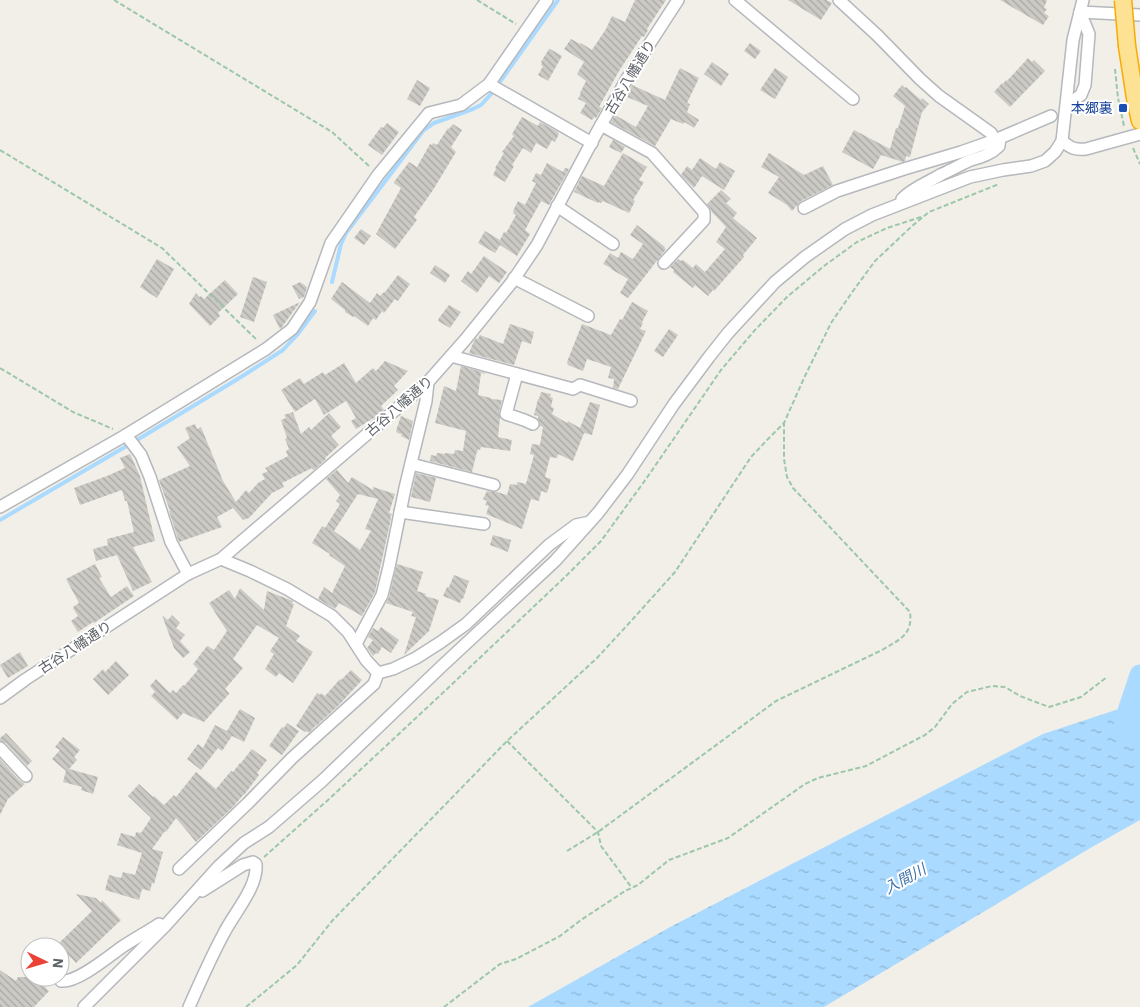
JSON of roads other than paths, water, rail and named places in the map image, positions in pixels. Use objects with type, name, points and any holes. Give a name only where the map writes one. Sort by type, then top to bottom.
[{"type":"highway","points":[[1123,0],[1127,46],[1140,120]]},
{"type":"street","points":[[0,507],[126,435],[266,349],[292,329],[310,302],[331,243],[378,175],[429,113],[461,105],[489,84],[547,0]]},
{"type":"street","name":"古谷八幡通り","points":[[0,698],[26,679],[188,574],[221,559],[428,382],[514,278],[537,244],[628,77],[678,0]]},
{"type":"street","points":[[734,0],[852,99]]},
{"type":"street","points":[[839,0],[939,96],[998,139],[999,146],[993,152],[963,164],[919,187],[907,194],[898,204]]},
{"type":"street","points":[[1081,6],[1140,15]]},
{"type":"street","points":[[1071,102],[1078,99],[1085,85],[1089,34],[1081,6]]},
{"type":"street","points":[[84,1007],[165,926],[219,866],[244,843],[269,827],[322,781],[423,683],[555,561],[590,522],[627,475],[674,404],[728,333],[775,282],[805,257],[845,229],[872,215],[970,177],[1031,166],[1046,160],[1055,152],[1062,140],[1073,40],[1081,6]]},
{"type":"street","points":[[489,84],[592,142]]},
{"type":"street","points":[[804,208],[837,191],[954,155],[998,139],[1051,116]]},
{"type":"street","points":[[601,125],[652,153],[704,212],[704,220],[664,263]]},
{"type":"street","points":[[1062,140],[1077,150],[1140,134]]},
{"type":"street","points":[[557,206],[613,244]]},
{"type":"street","points":[[514,278],[588,316]]},
{"type":"street","points":[[451,356],[573,389],[580,385],[631,401]]},
{"type":"street","points":[[516,374],[506,414],[533,424]]},
{"type":"street","points":[[356,644],[382,595],[426,401],[428,382]]},
{"type":"street","points":[[126,435],[140,455],[150,477],[171,542],[188,574]]},
{"type":"street","points":[[411,464],[494,485]]},
{"type":"street","points":[[400,512],[484,524]]},
{"type":"street","points":[[378,673],[393,669],[416,658],[441,642],[466,624],[548,545],[576,525],[590,522]]},
{"type":"street","points":[[221,559],[287,589],[332,616],[348,632],[366,660],[378,673]]},
{"type":"street","points":[[179,869],[292,758],[374,684],[378,673]]},
{"type":"street","points":[[0,748],[26,776]]},
{"type":"street","points":[[189,898],[243,865],[253,862],[256,864],[255,877],[224,933],[189,1007]]},
{"type":"street","points":[[70,980],[159,924],[165,926]]},
{"type":"water","name":"入間川","points":[[1140,702],[1140,820],[824,1007],[528,1007],[672,926],[1043,734]]},
{"type":"waterway","points":[[497,86],[558,0]]},
{"type":"waterway","points":[[332,282],[341,244],[346,233],[423,131],[434,123],[481,105],[492,93]]},
{"type":"waterway","points":[[137,440],[283,350],[315,311]]},
{"type":"waterway","points":[[0,520],[130,444]]},
{"type":"waterway","points":[[1123,733],[1126,717],[1140,675]]},
{"type":"place","name":"本郷裏","points":[[1123,108]]}]
